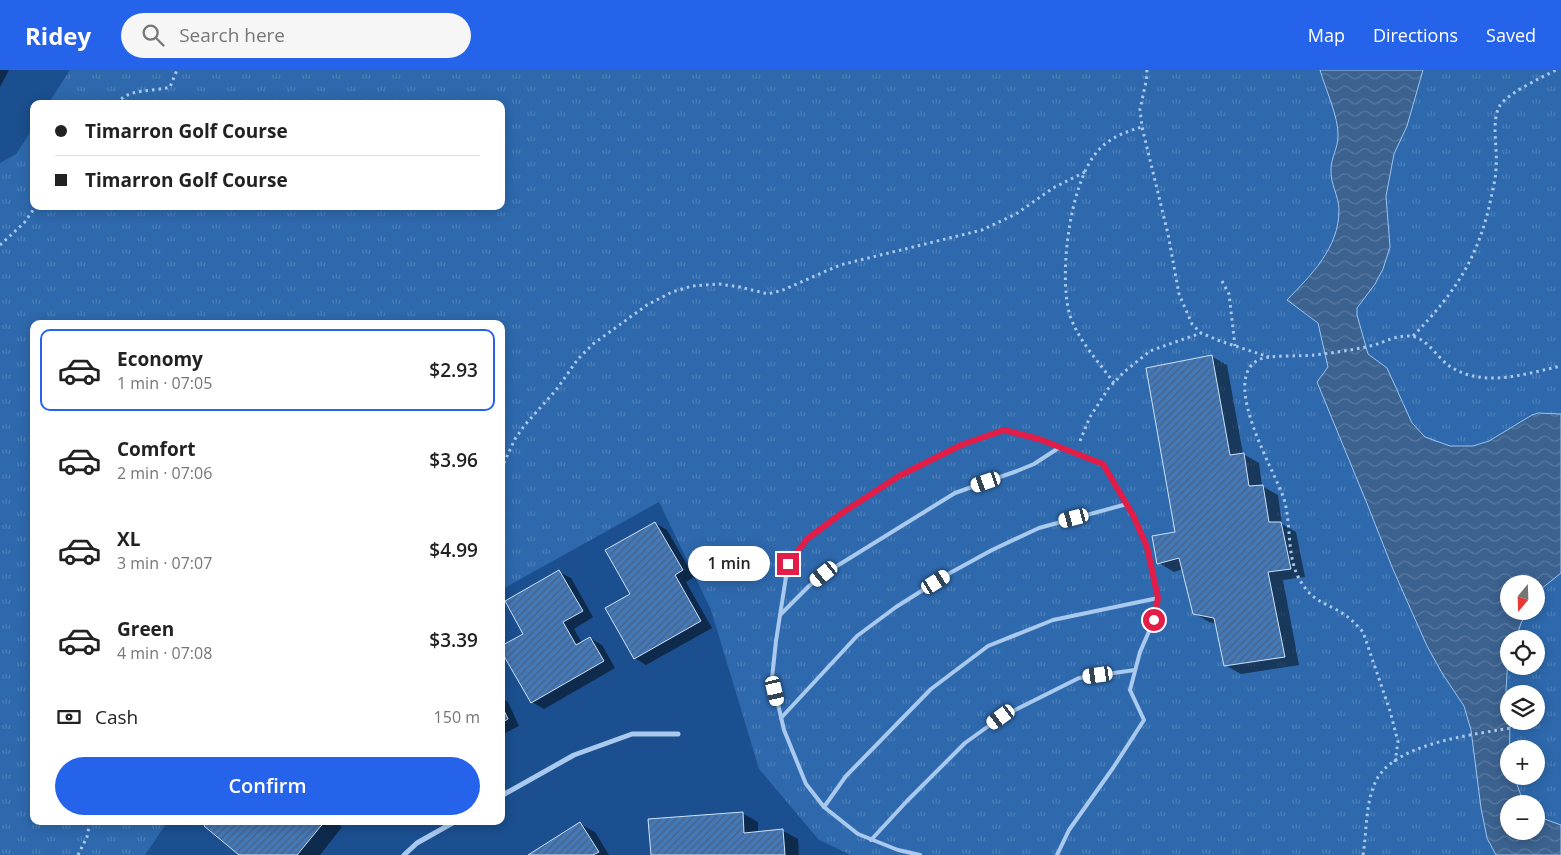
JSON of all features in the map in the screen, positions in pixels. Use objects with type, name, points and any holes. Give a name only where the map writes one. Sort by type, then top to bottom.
[{"type":"street","points":[[505,794],[574,755],[632,734],[678,734]]},
{"type":"street","points":[[404,855],[417,843],[449,825]]},
{"type":"lane","points":[[920,855],[898,850],[871,840],[846,826],[824,808],[806,784],[784,730],[772,678],[779,616],[788,564],[807,539],[842,513],[899,476],[961,445],[1004,430],[1039,439],[1103,464],[1127,504],[1147,547],[1158,598],[1154,620],[1140,652],[1130,690],[1144,720],[1069,830],[1057,855]]},
{"type":"lane","points":[[779,616],[824,574],[955,493],[1026,468],[1060,447]]},
{"type":"lane","points":[[781,718],[856,636],[896,607],[950,573],[992,550],[1039,528],[1127,504]]},
{"type":"lane","points":[[824,808],[846,776],[931,689],[988,646],[1053,620],[1158,598]]},
{"type":"lane","points":[[871,840],[965,743],[1001,717],[1079,678],[1135,670]]},
{"type":"path","points":[[120,100],[133,93],[170,87],[177,70]]},
{"type":"path","points":[[1146,70],[1146,82],[1140,109],[1142,126],[1168,234],[1180,294],[1192,324],[1201,333],[1271,358]]},
{"type":"path","points":[[1413,336],[1445,301],[1465,272],[1477,246],[1486,222],[1496,169],[1495,118],[1500,106],[1508,98],[1556,70]]},
{"type":"path","points":[[1114,383],[1088,349],[1069,313],[1066,256],[1071,211],[1085,172],[1096,152],[1109,140],[1142,126]]},
{"type":"path","points":[[505,460],[515,439],[524,426],[556,390],[578,359],[593,344],[647,305],[672,292],[692,286],[719,284],[768,294],[783,290],[840,265],[982,230],[1016,214],[1052,188],[1085,172]]},
{"type":"path","points":[[0,245],[24,224],[33,210]]},
{"type":"path","points":[[1222,281],[1229,294],[1235,346]]},
{"type":"path","points":[[1075,453],[1090,417],[1124,372],[1150,351],[1201,333]]},
{"type":"path","points":[[1395,762],[1398,742],[1363,632],[1354,622],[1338,610],[1316,599],[1306,590],[1293,569],[1284,500],[1248,412],[1246,378],[1251,365],[1260,359],[1312,356],[1372,346],[1400,335],[1413,336],[1434,351],[1448,365],[1468,375],[1484,379],[1520,375],[1561,366]]},
{"type":"path","points":[[1363,855],[1369,799],[1376,781],[1395,762],[1423,747],[1501,730]]},
{"type":"path","points":[[78,855],[87,837],[89,825]]},
{"type":"green space","points":[[70,70],[1561,70],[1561,855],[851,855],[819,840],[759,769],[711,610],[659,502],[505,588],[505,320],[30,320],[30,825],[165,825],[145,855],[0,855],[0,163],[16,154],[30,133],[30,210],[505,210],[505,100],[51,100]]},
{"type":"water","points":[[1320,70],[1423,70],[1407,126],[1394,154],[1386,196],[1390,247],[1383,269],[1375,284],[1357,308],[1357,315],[1368,354],[1387,368],[1412,423],[1425,437],[1450,446],[1473,446],[1489,441],[1532,415],[1538,413],[1561,414],[1561,573],[1545,586],[1545,575],[1500,575],[1500,620],[1523,620],[1519,630],[1500,630],[1500,675],[1507,675],[1506,685],[1500,685],[1500,730],[1510,730],[1510,740],[1500,740],[1500,785],[1517,785],[1521,795],[1500,795],[1500,840],[1545,840],[1545,819],[1561,825],[1561,855],[1496,855],[1487,838],[1481,808],[1471,730],[1464,706],[1427,646],[1392,567],[1317,382],[1328,367],[1318,323],[1287,300],[1322,260],[1329,249],[1338,224],[1339,205],[1331,169],[1338,140],[1338,129]]},
{"type":"building","points":[[1212,355],[1230,455],[1244,453],[1249,486],[1263,485],[1269,522],[1281,522],[1291,569],[1268,572],[1285,657],[1224,666],[1214,618],[1193,614],[1179,558],[1157,564],[1152,536],[1175,532],[1146,368]]},
{"type":"building","points":[[655,522],[683,570],[675,575],[701,621],[634,659],[605,608],[630,594],[605,550]]},
{"type":"building","points":[[559,570],[583,611],[563,622],[576,645],[590,637],[604,661],[531,703],[505,658],[505,644],[523,634],[505,601]]},
{"type":"building","points":[[743,812],[744,833],[783,829],[785,855],[651,855],[648,819]]},
{"type":"building","points":[[580,822],[599,852],[593,855],[528,855]]},
{"type":"building","points":[[322,825],[297,855],[239,855],[204,826]]},
{"type":"route","points":[[788,564],[807,539],[842,513],[899,476],[961,445],[1004,430],[1039,439],[1103,464],[1133,515],[1147,547],[1158,598],[1154,620]]}]
